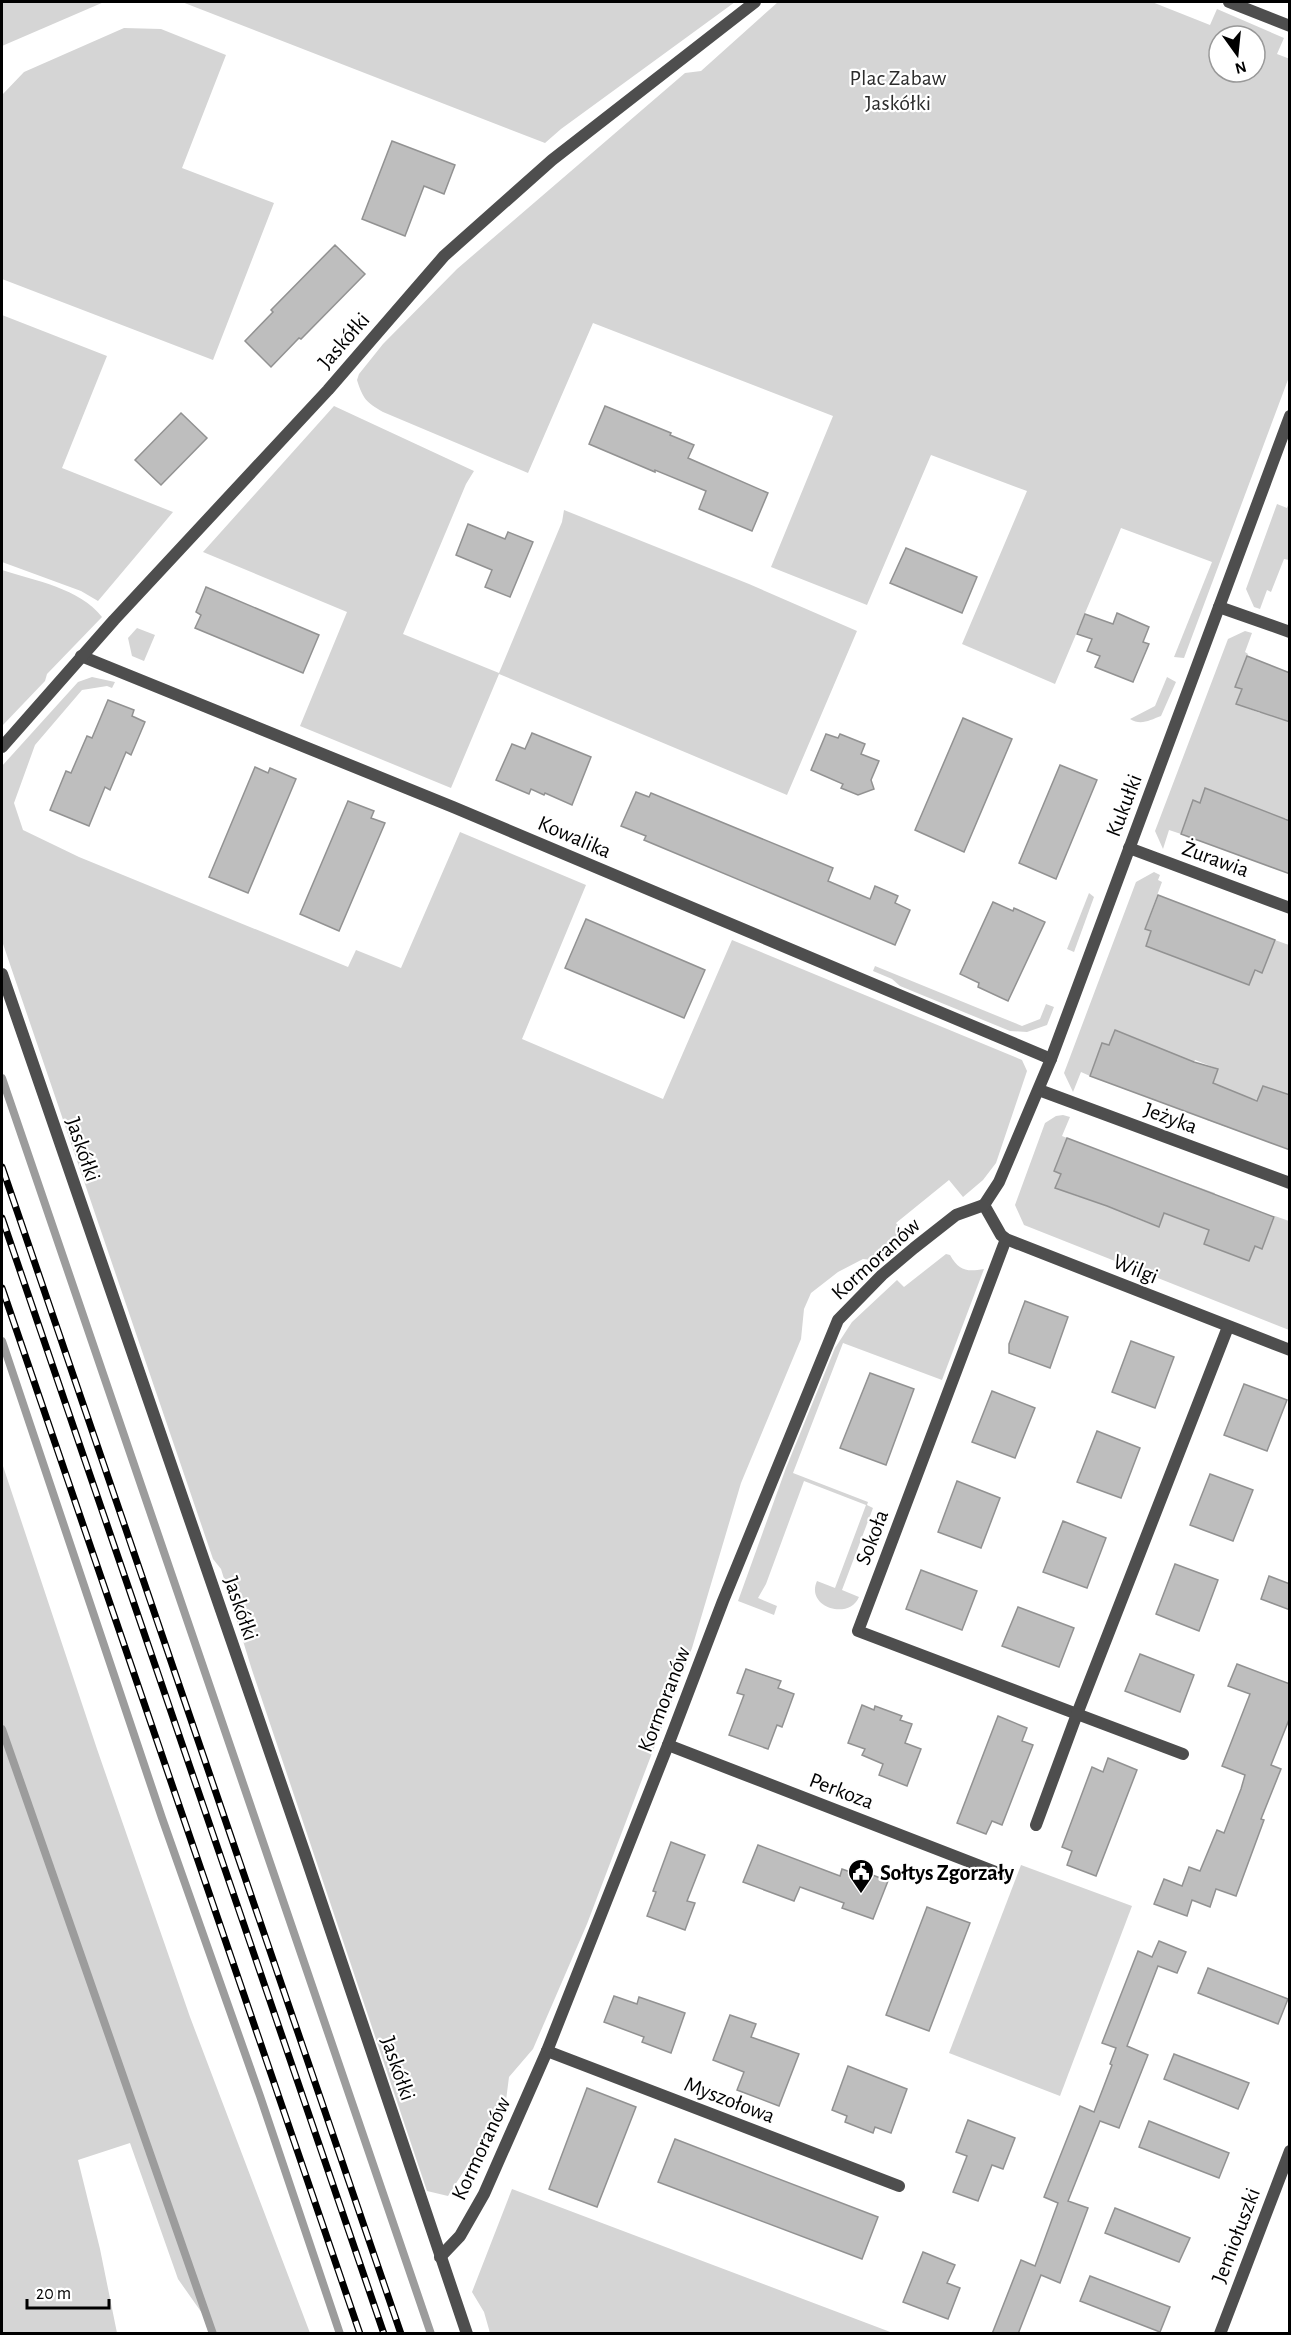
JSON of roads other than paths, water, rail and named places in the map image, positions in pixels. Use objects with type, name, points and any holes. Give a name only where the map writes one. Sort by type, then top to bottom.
[{"type":"street","name":"Jaskółki","points":[[2,747],[81,656],[328,390],[444,256],[552,160],[755,2]]},
{"type":"street","points":[[1229,2],[1290,26]]},
{"type":"street","name":"Kukułki","points":[[984,1205],[999,1182],[1039,1090],[1290,416]]},
{"type":"street","points":[[1219,607],[1290,633]]},
{"type":"street","name":"Kowalika","points":[[81,656],[453,807],[1051,1059]]},
{"type":"street","name":"Żurawia","points":[[1129,848],[1290,908]]},
{"type":"street","name":"Jaskółki","points":[[2,974],[305,1854],[467,2334]]},
{"type":"street","name":"Jeżyka","points":[[1039,1090],[1290,1183]]},
{"type":"street","points":[[984,1205],[1001,1235],[1006,1239]]},
{"type":"street","name":"Kormoranów","points":[[440,2257],[460,2236],[484,2194],[547,2051],[723,1601],[838,1320],[867,1290],[914,1248],[956,1215],[984,1205]]},
{"type":"street","name":"Wilgi","points":[[1006,1239],[1290,1350]]},
{"type":"street","name":"Sokoła","points":[[1006,1239],[858,1631],[1184,1754]]},
{"type":"street","points":[[1036,1825],[1228,1327]]},
{"type":"street","name":"Perkoza","points":[[668,1745],[1001,1874]]},
{"type":"street","name":"Myszołowa","points":[[547,2051],[899,2186]]},
{"type":"street","name":"Jemiołuszki","points":[[1220,2334],[1290,2151]]},
{"type":"waterway","points":[[2,1078],[431,2334]]},
{"type":"waterway","points":[[2,1341],[162,1818],[260,2096],[340,2334]]},
{"type":"waterway","points":[[2,1729],[213,2334]]},
{"type":"railway","points":[[2,1167],[401,2334]]},
{"type":"railway","points":[[2,1218],[384,2334]]},
{"type":"railway","points":[[2,1288],[360,2334]]},
{"type":"place","name":"Sołtys Zgorzały","points":[[861,1895]]},
{"type":"park label","name":"Plac Zabaw Jaskółki","points":[[898,90]]}]
